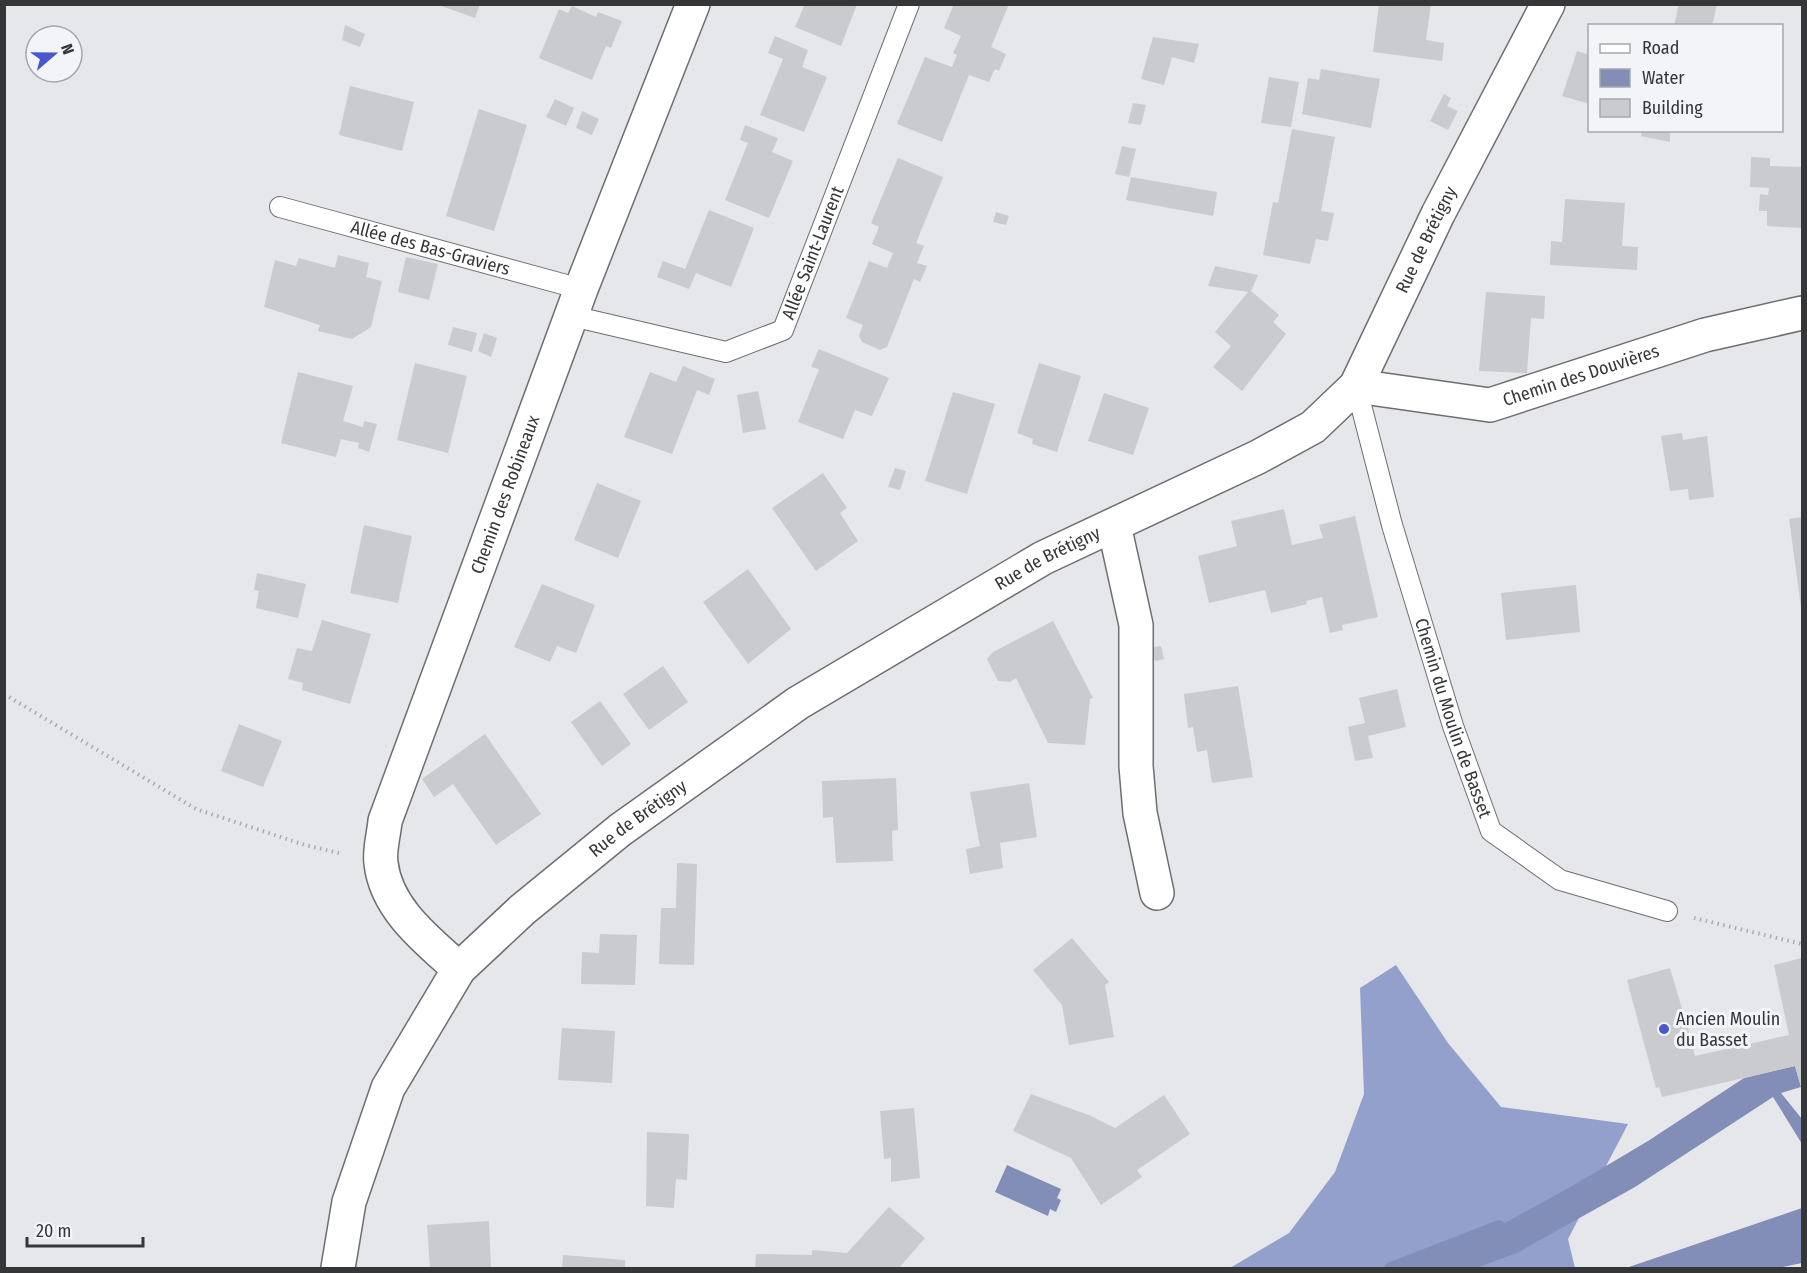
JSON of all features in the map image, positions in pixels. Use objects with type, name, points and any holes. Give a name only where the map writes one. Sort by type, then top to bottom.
[{"type":"street","name":"Chemin des Robineaux","points":[[459,969],[422,936],[392,901],[380,862],[385,821],[577,302],[693,4]]},
{"type":"street","name":"Rue de Brétigny","points":[[338,1269],[349,1202],[388,1088],[459,969],[522,910],[620,830],[798,703],[1043,558],[1258,457],[1313,427],[1356,386],[1438,214],[1548,4]]},
{"type":"street","name":"Chemin des Douvières","points":[[1356,386],[1490,405],[1705,335],[1803,313]]},
{"type":"street","name":"Rue de Brétigny","points":[[1114,525],[1136,625],[1136,766],[1140,813],[1157,893]]},
{"type":"lane","name":"Allée Saint-Laurent","points":[[577,302],[726,352],[783,330],[909,4]]},
{"type":"lane","name":"Allée des Bas-Graviers","points":[[280,207],[577,302]]},
{"type":"lane","name":"Chemin du Moulin de Basset","points":[[1356,386],[1392,525],[1453,726],[1491,831],[1560,880],[1667,911]]},
{"type":"path","points":[[4,694],[196,809],[305,845],[380,862]]},
{"type":"path","points":[[1667,911],[1803,944]]},
{"type":"shaded area","points":[[1396,965],[1448,1043],[1501,1107],[1628,1124],[1568,1239],[1575,1268],[1230,1268],[1289,1233],[1335,1172],[1364,1094],[1360,988]]},
{"type":"water","points":[[1795,1066],[1801,1087],[1781,1093],[1802,1119],[1802,1144],[1773,1097],[1635,1187],[1517,1253],[1476,1268],[1399,1268],[1503,1224],[1574,1185],[1648,1141],[1744,1078]]},
{"type":"water","points":[[1007,1165],[1061,1189],[1057,1198],[1061,1200],[1056,1212],[1050,1209],[1048,1216],[995,1192]]},
{"type":"water","points":[[1802,1208],[1802,1263],[1778,1268],[1626,1268]]},
{"type":"building","points":[[436,4],[480,4],[475,18]]},
{"type":"building","points":[[805,4],[857,4],[841,46],[795,27]]},
{"type":"building","points":[[954,4],[1009,4],[991,47],[1006,54],[999,71],[995,69],[989,82],[969,75],[942,142],[897,124],[925,57],[952,67],[957,55],[953,53],[961,36],[944,28]]},
{"type":"building","points":[[1379,4],[1431,4],[1426,40],[1444,43],[1442,61],[1373,52]]},
{"type":"building","points":[[1679,4],[1717,4],[1712,24],[1674,24]]},
{"type":"building","points":[[572,6],[596,17],[598,12],[622,21],[611,48],[606,46],[592,80],[539,58],[559,9],[568,13]]},
{"type":"building","points":[[345,25],[365,34],[360,47],[342,40]]},
{"type":"building","points":[[775,36],[808,50],[802,67],[827,77],[804,132],[760,115],[783,59],[768,53]]},
{"type":"building","points":[[1153,37],[1199,44],[1194,63],[1172,57],[1164,85],[1141,79]]},
{"type":"building","points":[[1577,51],[1588,54],[1588,103],[1562,96]]},
{"type":"building","points":[[1321,69],[1380,79],[1371,128],[1302,114],[1308,78],[1319,80]]},
{"type":"building","points":[[1269,77],[1299,82],[1291,127],[1261,123]]},
{"type":"building","points":[[350,86],[414,102],[402,151],[339,135]]},
{"type":"building","points":[[1444,94],[1451,98],[1447,106],[1458,111],[1448,130],[1430,121]]},
{"type":"building","points":[[555,99],[574,108],[566,126],[546,117]]},
{"type":"building","points":[[1133,103],[1146,105],[1141,125],[1128,123]]},
{"type":"building","points":[[479,109],[527,125],[494,231],[446,216]]},
{"type":"building","points":[[582,111],[599,119],[592,135],[576,128]]},
{"type":"building","points":[[745,125],[778,138],[772,152],[793,161],[769,218],[725,200],[748,143],[740,140]]},
{"type":"building","points":[[1292,129],[1335,137],[1321,211],[1334,213],[1328,241],[1316,239],[1310,264],[1263,255],[1273,202],[1278,203]]},
{"type":"building","points":[[1642,132],[1670,132],[1670,142],[1641,136]]},
{"type":"building","points":[[1122,146],[1136,149],[1129,177],[1115,174]]},
{"type":"building","points":[[1751,157],[1770,158],[1770,166],[1802,167],[1802,228],[1767,226],[1767,211],[1759,211],[1760,194],[1768,195],[1769,188],[1750,187]]},
{"type":"building","points":[[898,158],[943,177],[916,243],[924,246],[917,263],[927,266],[920,282],[914,279],[887,347],[880,350],[862,342],[859,336],[863,325],[846,318],[869,261],[887,268],[893,253],[872,244],[879,227],[871,223]]},
{"type":"building","points":[[1131,177],[1217,192],[1213,216],[1126,200]]},
{"type":"building","points":[[1565,199],[1625,203],[1622,246],[1638,247],[1637,270],[1550,265],[1551,241],[1562,242]]},
{"type":"building","points":[[709,210],[754,228],[731,287],[696,273],[689,289],[657,277],[663,261],[685,269]]},
{"type":"building","points":[[996,212],[1009,216],[1006,225],[993,222]]},
{"type":"building","points":[[338,255],[369,263],[366,277],[382,281],[371,327],[352,339],[318,331],[320,325],[264,307],[275,260],[296,266],[299,258],[335,268]]},
{"type":"building","points":[[406,257],[438,264],[429,300],[398,292]]},
{"type":"building","points":[[1215,266],[1258,275],[1251,291],[1279,315],[1273,322],[1286,334],[1242,391],[1213,367],[1231,346],[1215,332],[1248,292],[1208,286]]},
{"type":"building","points":[[1486,292],[1545,296],[1544,319],[1531,318],[1527,373],[1479,371]]},
{"type":"building","points":[[453,327],[477,333],[472,352],[448,345]]},
{"type":"building","points":[[484,333],[497,338],[491,357],[478,351]]},
{"type":"building","points":[[819,349],[889,378],[872,416],[855,410],[843,439],[798,422],[819,369],[811,367]]},
{"type":"building","points":[[415,363],[467,376],[448,453],[397,440]]},
{"type":"building","points":[[1039,363],[1081,376],[1057,452],[1032,444],[1033,439],[1017,433]]},
{"type":"building","points":[[683,366],[715,379],[709,395],[697,390],[672,454],[624,437],[650,372],[676,382]]},
{"type":"building","points":[[298,372],[353,386],[343,421],[363,427],[364,421],[377,424],[369,452],[358,448],[359,443],[341,439],[336,457],[281,443]]},
{"type":"building","points":[[758,391],[766,429],[743,433],[737,395]]},
{"type":"building","points":[[953,392],[995,404],[967,494],[925,481]]},
{"type":"building","points":[[1104,393],[1149,408],[1133,455],[1088,441]]},
{"type":"building","points":[[1682,433],[1683,440],[1707,436],[1714,497],[1689,500],[1688,489],[1670,491],[1661,436]]},
{"type":"building","points":[[895,468],[906,471],[900,490],[888,487]]},
{"type":"building","points":[[823,473],[847,508],[840,513],[858,541],[816,571],[772,508]]},
{"type":"building","points":[[597,483],[641,501],[618,558],[574,540]]},
{"type":"building","points":[[1284,509],[1292,545],[1323,538],[1319,525],[1355,516],[1378,617],[1342,625],[1343,630],[1330,633],[1322,597],[1306,601],[1307,604],[1271,613],[1265,590],[1209,603],[1198,556],[1237,546],[1231,521]]},
{"type":"building","points":[[1802,517],[1802,607],[1801,607],[1789,519]]},
{"type":"building","points":[[364,525],[412,536],[398,603],[350,593]]},
{"type":"building","points":[[748,569],[791,629],[748,664],[703,602]]},
{"type":"building","points":[[257,573],[306,584],[298,618],[256,608],[259,591],[254,590]]},
{"type":"building","points":[[542,584],[595,605],[576,653],[557,646],[550,662],[514,647]]},
{"type":"building","points":[[1576,585],[1580,632],[1506,640],[1501,593]]},
{"type":"building","points":[[322,620],[371,634],[350,704],[302,690],[303,683],[288,679],[297,648],[312,651]]},
{"type":"building","points":[[1053,621],[1093,698],[1090,699],[1085,745],[1048,743],[1016,678],[1010,682],[998,681],[987,659],[993,652]]},
{"type":"building","points":[[1161,646],[1164,659],[1156,661],[1149,656],[1148,648]]},
{"type":"building","points":[[663,666],[688,702],[649,730],[623,694]]},
{"type":"building","points":[[1238,686],[1253,777],[1212,783],[1207,750],[1197,752],[1193,727],[1188,728],[1184,694]]},
{"type":"building","points":[[1397,689],[1406,727],[1368,736],[1373,758],[1355,761],[1348,727],[1365,723],[1359,698]]},
{"type":"building","points":[[600,701],[631,744],[602,766],[571,722]]},
{"type":"building","points":[[239,724],[282,741],[263,787],[221,771]]},
{"type":"building","points":[[485,734],[541,814],[496,845],[453,784],[434,797],[422,779]]},
{"type":"building","points":[[896,778],[898,830],[892,831],[893,861],[836,863],[833,817],[823,818],[822,781]]},
{"type":"building","points":[[1029,783],[1037,837],[1000,843],[1003,868],[970,874],[966,849],[980,846],[970,792]]},
{"type":"building","points":[[677,863],[697,864],[694,965],[659,964],[661,908],[676,908]]},
{"type":"building","points":[[600,934],[637,935],[635,985],[581,984],[582,952],[599,953]]},
{"type":"building","points":[[1072,938],[1109,982],[1105,985],[1114,1037],[1069,1045],[1062,1005],[1033,970]]},
{"type":"building","name":"Ancien Moulin du Basset","points":[[1802,958],[1802,1091],[1795,1066],[1662,1097],[1659,1087],[1656,1088],[1627,980],[1670,968],[1683,1012],[1687,1013],[1690,1021],[1687,1024],[1695,1056],[1789,1035],[1774,965]]},
{"type":"building","points":[[562,1028],[615,1031],[612,1083],[558,1080]]},
{"type":"building","points":[[1031,1094],[1091,1116],[1115,1128],[1164,1095],[1190,1134],[1137,1170],[1142,1177],[1101,1205],[1071,1158],[1013,1131]]},
{"type":"building","points":[[914,1108],[920,1178],[891,1182],[891,1158],[884,1159],[880,1111]]},
{"type":"building","points":[[647,1132],[689,1134],[687,1180],[676,1179],[674,1208],[646,1206]]},
{"type":"building","points":[[889,1207],[925,1238],[899,1268],[755,1268],[756,1254],[812,1255],[812,1250],[847,1253]]},
{"type":"building","points":[[489,1221],[491,1268],[430,1268],[427,1225]]},
{"type":"building","points":[[563,1255],[625,1260],[625,1268],[562,1268]]},
{"type":"waterway","points":[[1391,1268],[1499,1226]]},
{"type":"place","name":"Ancien Moulin du Basset","points":[[1664,1029]]}]
